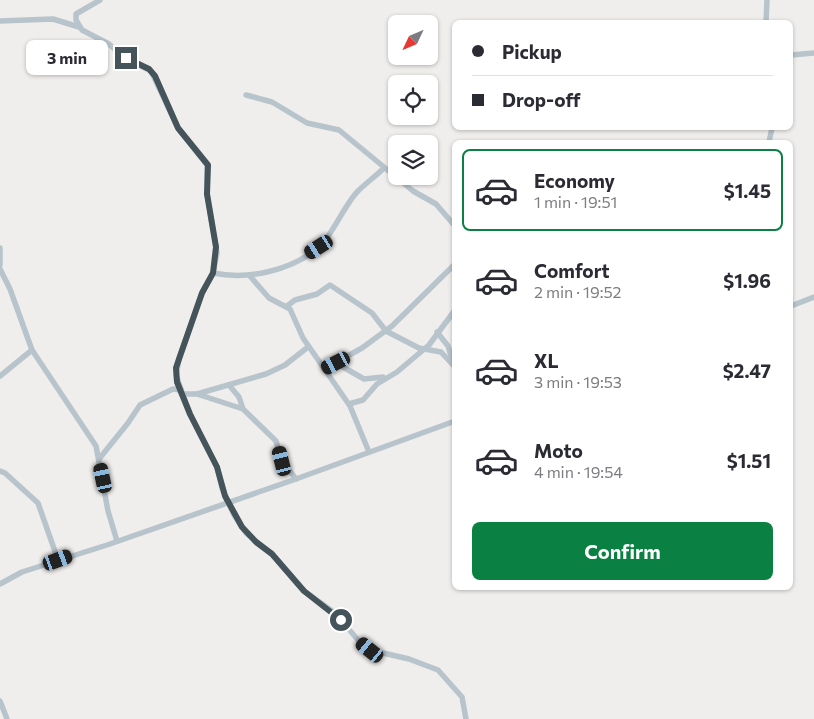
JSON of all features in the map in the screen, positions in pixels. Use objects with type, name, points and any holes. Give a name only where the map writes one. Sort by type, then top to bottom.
[{"type":"street","points":[[79,27],[76,14],[100,0]]},
{"type":"street","points":[[766,20],[767,0]]},
{"type":"street","points":[[0,22],[53,19],[79,27],[109,44],[122,56],[151,71],[178,128],[205,161],[208,168],[207,194],[216,247],[213,273],[202,293],[179,359],[176,376],[190,414],[217,467],[234,515],[246,533],[272,554],[304,591],[334,613],[358,640],[370,650],[409,659],[438,670],[462,697],[466,719]]},
{"type":"street","points":[[793,55],[814,53]]},
{"type":"street","points":[[246,95],[272,102],[307,123],[339,130],[412,190],[436,204],[452,223]]},
{"type":"street","points":[[213,273],[261,274],[279,268],[319,247],[358,190],[384,168]]},
{"type":"street","points":[[0,248],[0,265]]},
{"type":"street","points":[[324,369],[386,331],[452,267]]},
{"type":"street","points":[[0,269],[0,273],[10,289],[32,350],[94,441],[108,511],[117,541]]},
{"type":"street","points":[[249,275],[269,298],[287,306],[294,316],[308,347],[349,404],[368,452]]},
{"type":"street","points":[[287,306],[296,300],[317,294],[330,285],[372,313],[386,331],[424,349],[441,352],[452,364]]},
{"type":"street","points":[[793,305],[814,297]]},
{"type":"street","points":[[349,404],[363,400],[376,384],[424,349],[452,314]]},
{"type":"street","points":[[437,332],[448,346],[452,359]]},
{"type":"street","points":[[197,394],[279,368],[308,347]]},
{"type":"street","points":[[1,373],[32,350]]},
{"type":"street","points":[[336,363],[364,379],[388,377]]},
{"type":"street","points":[[230,385],[239,397],[243,409]]},
{"type":"street","points":[[99,459],[128,424],[140,405],[173,389],[197,394],[243,409],[276,441],[282,461],[296,479]]},
{"type":"street","points":[[0,584],[19,573],[117,541],[368,452],[403,442],[452,423]]},
{"type":"street","points":[[0,471],[6,473],[38,503],[58,560]]},
{"type":"street","points":[[234,515],[239,498]]},
{"type":"street","points":[[0,702],[7,719]]},
{"type":"route","points":[[126,58],[149,69],[155,76],[178,128],[184,138],[208,165],[207,194],[217,253],[213,273],[202,293],[176,368],[177,382],[180,390],[205,446],[217,467],[225,496],[234,515],[246,533],[272,554],[275,560],[304,591],[341,620]]}]
